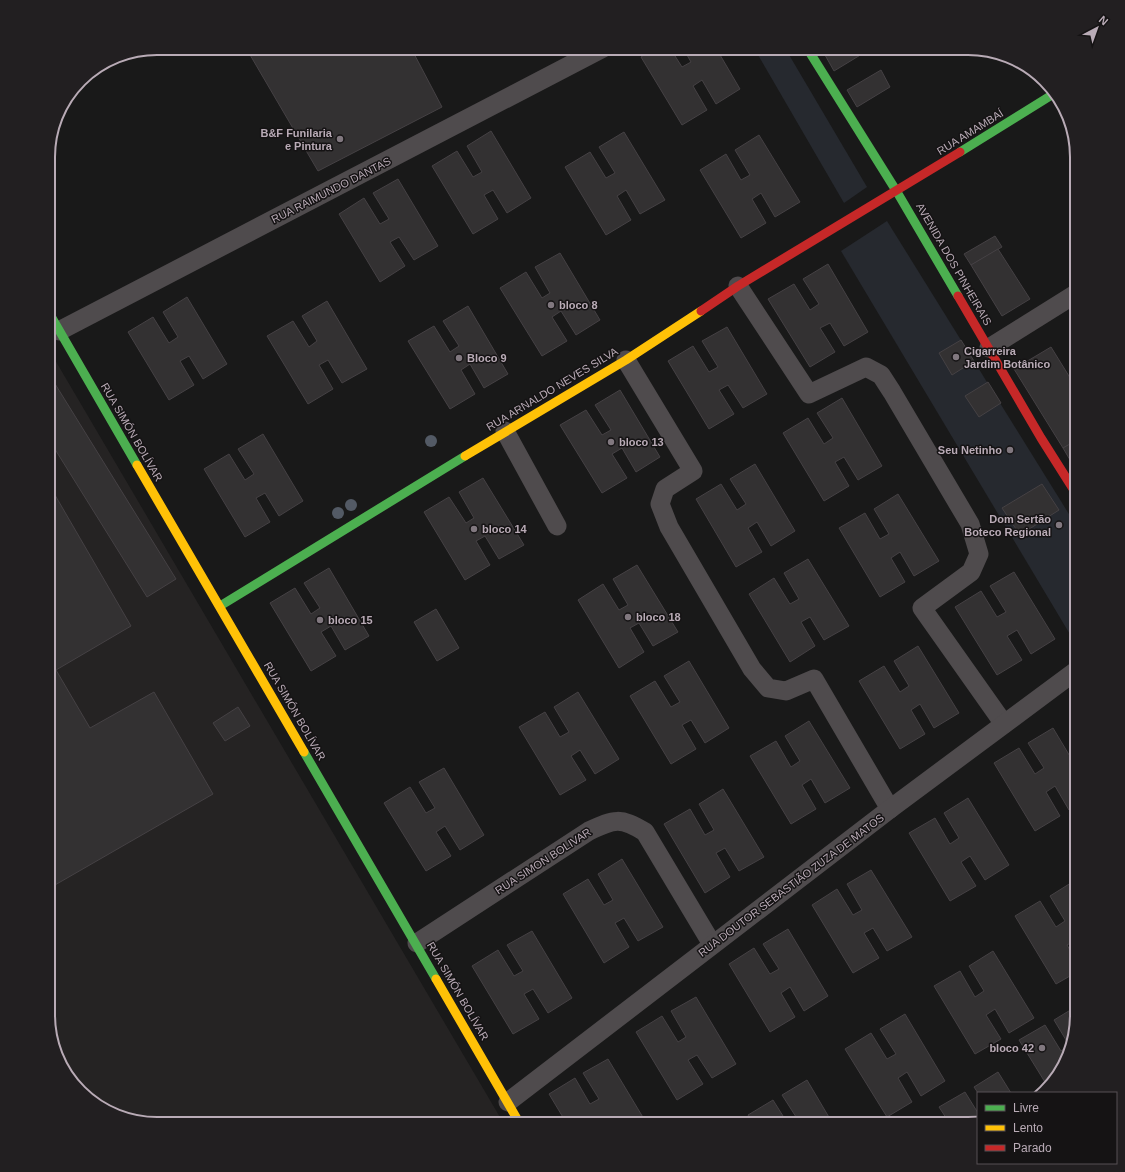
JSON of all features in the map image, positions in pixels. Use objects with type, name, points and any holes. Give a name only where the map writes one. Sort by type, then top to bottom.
[{"type":"street","name":"RUA RAIMUNDO DANTAS","points":[[59,331],[590,55]]},
{"type":"street","name":"AVENIDA DOS PINHEIRAIS","points":[[811,55],[897,192],[1070,482]]},
{"type":"street","name":"RUA AMAMBAÍ","points":[[897,192],[1050,96]]},
{"type":"street","name":"RUA ARNALDO NEVES SILVA","points":[[220,606],[505,431],[626,360],[738,286],[897,192]]},
{"type":"street","points":[[738,286],[809,394],[866,367],[881,375],[892,392],[970,524],[980,554],[970,572],[922,608],[1004,724]]},
{"type":"street","points":[[989,348],[1070,297]]},
{"type":"street","name":"RUA SIMÓN BOLÍVAR","points":[[55,324],[417,943],[516,1117]]},
{"type":"street","points":[[626,360],[693,471],[665,489],[660,504],[668,527],[752,669],[768,688],[786,691],[814,679],[890,809]]},
{"type":"street","points":[[505,431],[557,526]]},
{"type":"street","name":"RUA DOUTOR SEBASTIÃO ZUZA DE MATOS","points":[[508,1102],[712,944],[1070,675]]},
{"type":"street","name":"RUA SIMON BOLIVAR","points":[[417,943],[589,831],[608,822],[628,822],[645,832],[712,944]]},
{"type":"shaded area","points":[[758,55],[789,55],[867,187],[844,203]]},
{"type":"shaded area","points":[[887,221],[1070,516],[1070,634],[841,251]]},
{"type":"shaded area","points":[[55,360],[500,1117],[150,1117],[124,1112],[112,1107],[95,1096],[85,1087],[69,1066],[58,1042],[55,1022]]},
{"type":"building","name":"B&F Funilaria e Pintura","points":[[250,55],[415,55],[442,107],[318,171]]},
{"type":"building","points":[[644,55],[674,55],[682,67],[691,62],[687,55],[720,55],[740,89],[716,104],[702,80],[693,86],[707,110],[682,125],[641,57]]},
{"type":"building","points":[[825,55],[860,55],[834,71]]},
{"type":"building","points":[[881,70],[890,87],[857,107],[847,90]]},
{"type":"building","points":[[491,131],[531,198],[507,213],[493,190],[484,195],[498,219],[473,234],[432,166],[457,151],[473,177],[482,172],[467,146]]},
{"type":"building","points":[[624,132],[665,200],[640,214],[626,190],[617,196],[631,220],[606,235],[565,167],[590,152],[606,178],[615,173],[599,147]]},
{"type":"building","points":[[759,135],[800,202],[775,217],[761,193],[752,199],[766,223],[741,238],[700,170],[726,154],[741,180],[750,175],[735,150]]},
{"type":"building","points":[[398,179],[438,246],[414,260],[399,237],[390,242],[405,266],[380,282],[339,214],[364,198],[380,224],[389,219],[373,193]]},
{"type":"building","points":[[995,236],[1002,247],[971,265],[964,254]]},
{"type":"building","points":[[998,249],[1030,299],[1002,316],[971,265]]},
{"type":"building","name":"bloco 8","points":[[560,253],[600,320],[576,335],[561,311],[552,317],[567,341],[542,356],[500,288],[526,272],[542,298],[550,293],[535,267]]},
{"type":"building","points":[[828,264],[868,332],[844,346],[830,323],[820,328],[835,352],[810,367],[768,299],[794,284],[810,310],[819,304],[803,279]]},
{"type":"building","points":[[187,297],[227,364],[203,379],[189,356],[180,361],[194,385],[169,400],[128,332],[153,317],[169,343],[178,337],[163,312]]},
{"type":"building","points":[[327,301],[367,369],[342,383],[328,360],[319,365],[333,389],[308,404],[267,336],[293,321],[309,347],[317,341],[302,316]]},
{"type":"building","name":"Bloco 9","points":[[468,306],[508,374],[484,388],[470,364],[461,370],[475,394],[450,409],[408,341],[434,326],[450,352],[459,346],[443,321]]},
{"type":"building","points":[[727,327],[767,394],[743,408],[728,385],[719,390],[734,414],[709,429],[668,361],[693,346],[709,372],[718,367],[702,341]]},
{"type":"building","name":"Cigarreira Jardim Botânico","points":[[961,340],[974,361],[952,375],[939,353]]},
{"type":"building","points":[[1051,347],[1070,378],[1070,444],[1063,448],[1014,369]]},
{"type":"building","points":[[988,382],[1001,403],[979,417],[965,396]]},
{"type":"building","points":[[55,384],[176,579],[147,597],[55,449]]},
{"type":"building","name":"bloco 13","points":[[620,390],[660,457],[636,472],[622,448],[612,454],[627,478],[602,493],[560,425],[586,410],[602,435],[611,430],[595,405]]},
{"type":"building","points":[[842,398],[882,466],[858,480],[844,457],[835,462],[849,486],[824,501],[783,433],[808,418],[824,444],[833,438],[817,413]]},
{"type":"building","points":[[263,434],[303,501],[279,516],[265,493],[256,498],[270,522],[245,537],[204,469],[229,454],[245,480],[254,474],[238,449]]},
{"type":"building","points":[[1070,444],[1070,460],[1063,448]]},
{"type":"building","points":[[755,464],[795,531],[771,546],[757,522],[748,528],[762,552],[736,567],[696,499],[721,484],[737,510],[746,504],[730,479]]},
{"type":"building","name":"bloco 14","points":[[483,478],[524,545],[499,559],[485,536],[476,541],[490,565],[465,580],[424,512],[449,497],[466,523],[474,518],[459,492]]},
{"type":"building","points":[[1042,484],[1059,510],[1020,535],[1002,508]]},
{"type":"building","points":[[898,494],[939,561],[914,576],[900,552],[891,558],[905,582],[880,597],[839,528],[865,513],[880,539],[889,534],[874,509]]},
{"type":"building","points":[[55,495],[131,626],[56,670],[90,728],[154,692],[213,794],[55,885]]},
{"type":"building","points":[[808,559],[849,626],[824,640],[810,617],[801,622],[815,646],[790,662],[749,594],[774,578],[790,604],[799,599],[784,573]]},
{"type":"building","name":"bloco 18","points":[[637,565],[678,632],[653,646],[639,623],[630,628],[644,652],[619,668],[578,600],[603,584],[619,610],[628,605],[613,579]]},
{"type":"building","name":"bloco 15","points":[[329,568],[369,636],[345,650],[331,626],[321,632],[336,656],[311,671],[270,603],[295,588],[311,614],[320,608],[304,583]]},
{"type":"building","points":[[1014,572],[1055,639],[1031,654],[1017,630],[1007,636],[1022,660],[997,675],[955,607],[981,591],[997,617],[1006,612],[990,586]]},
{"type":"building","points":[[436,609],[459,648],[437,661],[414,622]]},
{"type":"building","points":[[918,646],[959,713],[934,728],[920,704],[911,710],[925,734],[900,749],[859,681],[884,666],[900,692],[909,686],[894,661]]},
{"type":"building","points":[[689,661],[729,728],[705,743],[691,720],[682,725],[696,749],[671,764],[630,696],[655,681],[671,707],[680,702],[664,676]]},
{"type":"building","points":[[578,692],[619,759],[595,774],[580,750],[571,756],[586,780],[560,795],[519,727],[545,712],[560,737],[569,732],[554,707]]},
{"type":"building","points":[[238,707],[250,726],[225,741],[213,723]]},
{"type":"building","points":[[809,721],[850,788],[825,803],[811,779],[802,785],[816,809],[791,824],[750,756],[776,741],[791,767],[800,761],[785,736]]},
{"type":"building","points":[[1053,728],[1070,756],[1070,809],[1055,786],[1046,792],[1060,816],[1035,831],[994,763],[1019,748],[1035,774],[1044,768],[1028,743]]},
{"type":"building","points":[[444,768],[484,835],[460,850],[445,826],[436,832],[451,856],[426,871],[384,803],[410,787],[426,813],[435,808],[419,782]]},
{"type":"building","points":[[723,789],[764,857],[739,871],[725,848],[716,853],[730,877],[705,893],[664,824],[690,809],[705,835],[714,830],[699,804]]},
{"type":"building","points":[[968,798],[1009,865],[985,880],[970,856],[961,862],[976,886],[950,901],[909,833],[935,818],[950,844],[959,838],[944,813]]},
{"type":"building","points":[[622,859],[663,927],[638,941],[624,918],[615,923],[629,947],[604,963],[563,894],[588,879],[604,905],[613,900],[598,874]]},
{"type":"building","points":[[871,870],[912,937],[887,951],[873,928],[864,933],[879,958],[853,973],[812,905],[837,889],[853,915],[862,910],[847,884]]},
{"type":"building","points":[[1070,884],[1070,943],[1067,945],[1070,950],[1070,976],[1056,984],[1015,916],[1040,901],[1056,927],[1065,921],[1050,896]]},
{"type":"building","points":[[788,929],[828,996],[804,1011],[790,987],[781,993],[795,1017],[770,1032],[729,964],[754,948],[770,974],[779,969],[763,944]]},
{"type":"building","points":[[532,931],[572,998],[548,1013],[533,989],[524,994],[539,1019],[513,1034],[472,966],[498,950],[514,976],[523,971],[507,945]]},
{"type":"building","points":[[993,951],[1034,1018],[1009,1033],[995,1009],[986,1015],[1001,1039],[975,1054],[934,986],[960,971],[975,997],[984,991],[969,966]]},
{"type":"building","points":[[696,997],[736,1064],[712,1078],[697,1055],[688,1060],[703,1084],[677,1100],[636,1032],[662,1016],[678,1042],[686,1037],[671,1011]]},
{"type":"building","name":"bloco 42","points":[[1070,1010],[1070,1022],[1067,1041],[1054,1020]]},
{"type":"building","points":[[905,1014],[945,1081],[921,1096],[907,1072],[898,1078],[912,1102],[887,1117],[845,1049],[871,1033],[887,1059],[896,1054],[880,1029]]},
{"type":"building","name":"bloco 42","points":[[1045,1025],[1061,1051],[1065,1048],[1056,1066],[1045,1082],[1019,1040]]},
{"type":"building","points":[[608,1059],[643,1117],[563,1117],[549,1094],[575,1078],[590,1104],[599,1099],[583,1073]]},
{"type":"building","points":[[998,1072],[1010,1092],[977,1092],[974,1087]]},
{"type":"building","points":[[807,1080],[829,1117],[796,1117],[782,1095]]},
{"type":"building","points":[[965,1092],[977,1111],[977,1117],[945,1117],[939,1107]]},
{"type":"building","points":[[773,1100],[784,1117],[749,1117],[748,1115]]},
{"type":"traffic: fast","points":[[811,55],[897,192],[958,296]]},
{"type":"traffic: fast","points":[[960,152],[1050,96]]},
{"type":"traffic: fast","points":[[55,323],[137,465]]},
{"type":"traffic: fast","points":[[220,606],[465,456]]},
{"type":"traffic: fast","points":[[304,752],[436,979]]},
{"type":"traffic: slow","points":[[465,456],[626,360],[701,311]]},
{"type":"traffic: slow","points":[[137,465],[304,752]]},
{"type":"traffic: slow","points":[[436,979],[516,1117]]},
{"type":"traffic: jam","points":[[701,311],[738,286],[960,152]]},
{"type":"traffic: jam","points":[[958,296],[1041,438],[1070,484]]},
{"type":"place","name":"B&F Funilaria e Pintura","points":[[340,139]]},
{"type":"place","name":"bloco 8","points":[[551,305]]},
{"type":"place","name":"Cigarreira Jardim Botânico","points":[[956,357]]},
{"type":"place","name":"Bloco 9","points":[[459,358]]},
{"type":"place","name":"bloco 13","points":[[611,442]]},
{"type":"place","name":"Seu Netinho","points":[[1010,450]]},
{"type":"place","name":"Dom Sertão Boteco Regional","points":[[1059,525]]},
{"type":"place","name":"bloco 14","points":[[474,529]]},
{"type":"place","name":"bloco 18","points":[[628,617]]},
{"type":"place","name":"bloco 15","points":[[320,620]]},
{"type":"place","name":"bloco 42","points":[[1042,1048]]}]
